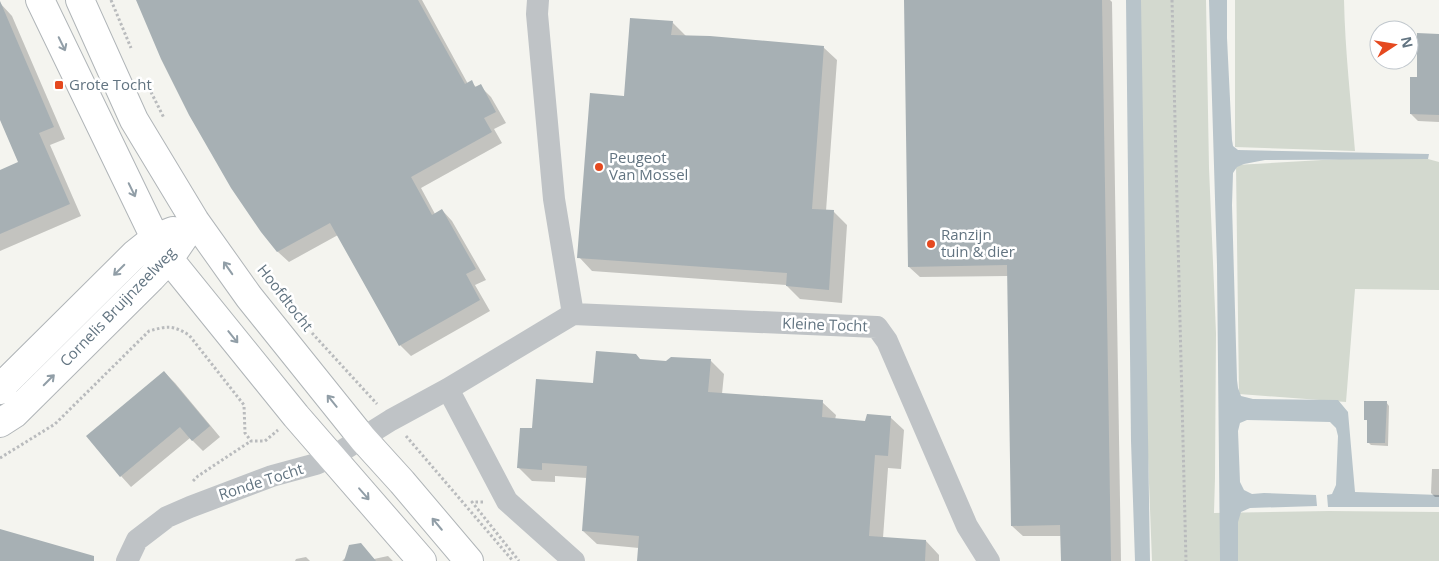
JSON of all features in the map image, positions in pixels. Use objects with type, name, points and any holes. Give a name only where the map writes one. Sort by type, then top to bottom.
[{"type":"main road","points":[[40,0],[162,248],[296,416],[422,561]]},
{"type":"main road","name":"Hoofdtocht","points":[[80,0],[134,120],[195,221],[248,297],[363,438],[469,561]]},
{"type":"main road","name":"Cornelis Bruijnzeelweg","points":[[0,423],[14,414],[162,248],[195,221]]},
{"type":"main road","name":"Cornelis Bruijnzeelweg","points":[[0,390],[135,254],[162,248]]},
{"type":"street","points":[[363,438],[573,314],[554,199],[537,14],[538,0]]},
{"type":"street","name":"Kleine Tocht","points":[[573,314],[877,327],[887,340],[967,526],[990,561]]},
{"type":"street","points":[[448,389],[507,500],[574,561]]},
{"type":"street","name":"Ronde Tocht","points":[[127,561],[137,540],[167,517],[272,476],[316,464],[332,457],[363,438]]},
{"type":"path","points":[[111,0],[133,53]]},
{"type":"path","points":[[1172,0],[1186,561]]},
{"type":"path","points":[[149,88],[166,123]]},
{"type":"path","name":"Hoofdtocht","points":[[258,264],[286,301]]},
{"type":"path","points":[[0,458],[55,424],[149,331],[162,327],[176,328],[189,334],[244,404],[245,433],[252,441],[265,441],[296,416]]},
{"type":"path","name":"Hoofdtocht","points":[[310,331],[347,370],[513,561]]},
{"type":"path","points":[[324,390],[347,370]]},
{"type":"path","name":"Ronde Tocht","points":[[190,507],[193,482],[198,476],[252,441]]},
{"type":"path","points":[[507,500],[472,502],[519,561]]},
{"type":"shaded area","points":[[1126,0],[1141,0],[1150,561],[1135,561],[1131,441]]},
{"type":"shaded area","points":[[1136,0],[1206,0],[1209,168],[1216,333],[1214,513],[1439,512],[1439,561],[1152,561],[1140,248]]},
{"type":"shaded area","points":[[1209,0],[1227,0],[1232,140],[1233,146],[1238,150],[1429,154],[1428,159],[1265,160],[1244,164],[1237,167],[1233,173],[1232,205],[1237,380],[1241,396],[1253,399],[1338,400],[1348,412],[1355,492],[1439,495],[1439,507],[1328,507],[1327,495],[1332,494],[1336,485],[1338,436],[1336,428],[1330,422],[1247,420],[1240,423],[1238,431],[1240,482],[1244,490],[1252,494],[1316,495],[1317,506],[1250,508],[1241,512],[1238,522],[1238,561],[1220,561],[1217,265]]},
{"type":"shaded area","points":[[1235,0],[1344,0],[1355,151],[1235,147]]},
{"type":"shaded area","points":[[1357,158],[1428,159],[1439,162],[1439,290],[1355,289],[1346,402],[1239,394],[1236,165]]},
{"type":"building","points":[[136,0],[418,0],[465,84],[472,80],[475,87],[481,84],[496,112],[484,118],[492,132],[411,177],[432,215],[442,209],[476,269],[466,274],[480,300],[399,346],[330,223],[277,252],[231,188],[189,115],[161,59]]},
{"type":"building","points":[[904,0],[1102,0],[1111,561],[1061,561],[1060,525],[1011,526],[1007,265],[908,267]]},
{"type":"building","points":[[0,1],[54,127],[39,133],[70,204],[0,234],[0,170],[18,162],[0,120]]},
{"type":"building","points":[[630,18],[673,21],[671,35],[710,36],[824,46],[812,209],[834,210],[829,290],[786,286],[787,273],[577,258],[590,93],[624,96]]},
{"type":"building","points":[[1419,33],[1439,34],[1439,115],[1410,114],[1410,77],[1417,77],[1417,70],[1419,70]]},
{"type":"building","points":[[596,351],[636,354],[640,359],[666,361],[671,357],[711,359],[708,392],[823,400],[822,417],[865,421],[867,414],[891,416],[888,456],[875,455],[869,536],[926,540],[925,561],[637,561],[639,536],[582,531],[587,466],[542,463],[542,470],[517,468],[520,428],[532,428],[536,379],[593,383]]},
{"type":"building","points":[[164,371],[210,426],[192,441],[180,427],[120,477],[86,436]]},
{"type":"building","points":[[1364,401],[1387,401],[1385,443],[1367,443],[1367,420],[1364,420]]},
{"type":"building","points":[[0,529],[94,556],[94,561],[0,561]]},
{"type":"building","points":[[361,543],[376,561],[344,561],[349,545]]},
{"type":"place","name":"Grote Tocht","points":[[59,85]]},
{"type":"place","name":"Peugeot Van Mossel","points":[[599,167]]},
{"type":"place","name":"Ranzijn tuin & dier","points":[[931,244]]}]
